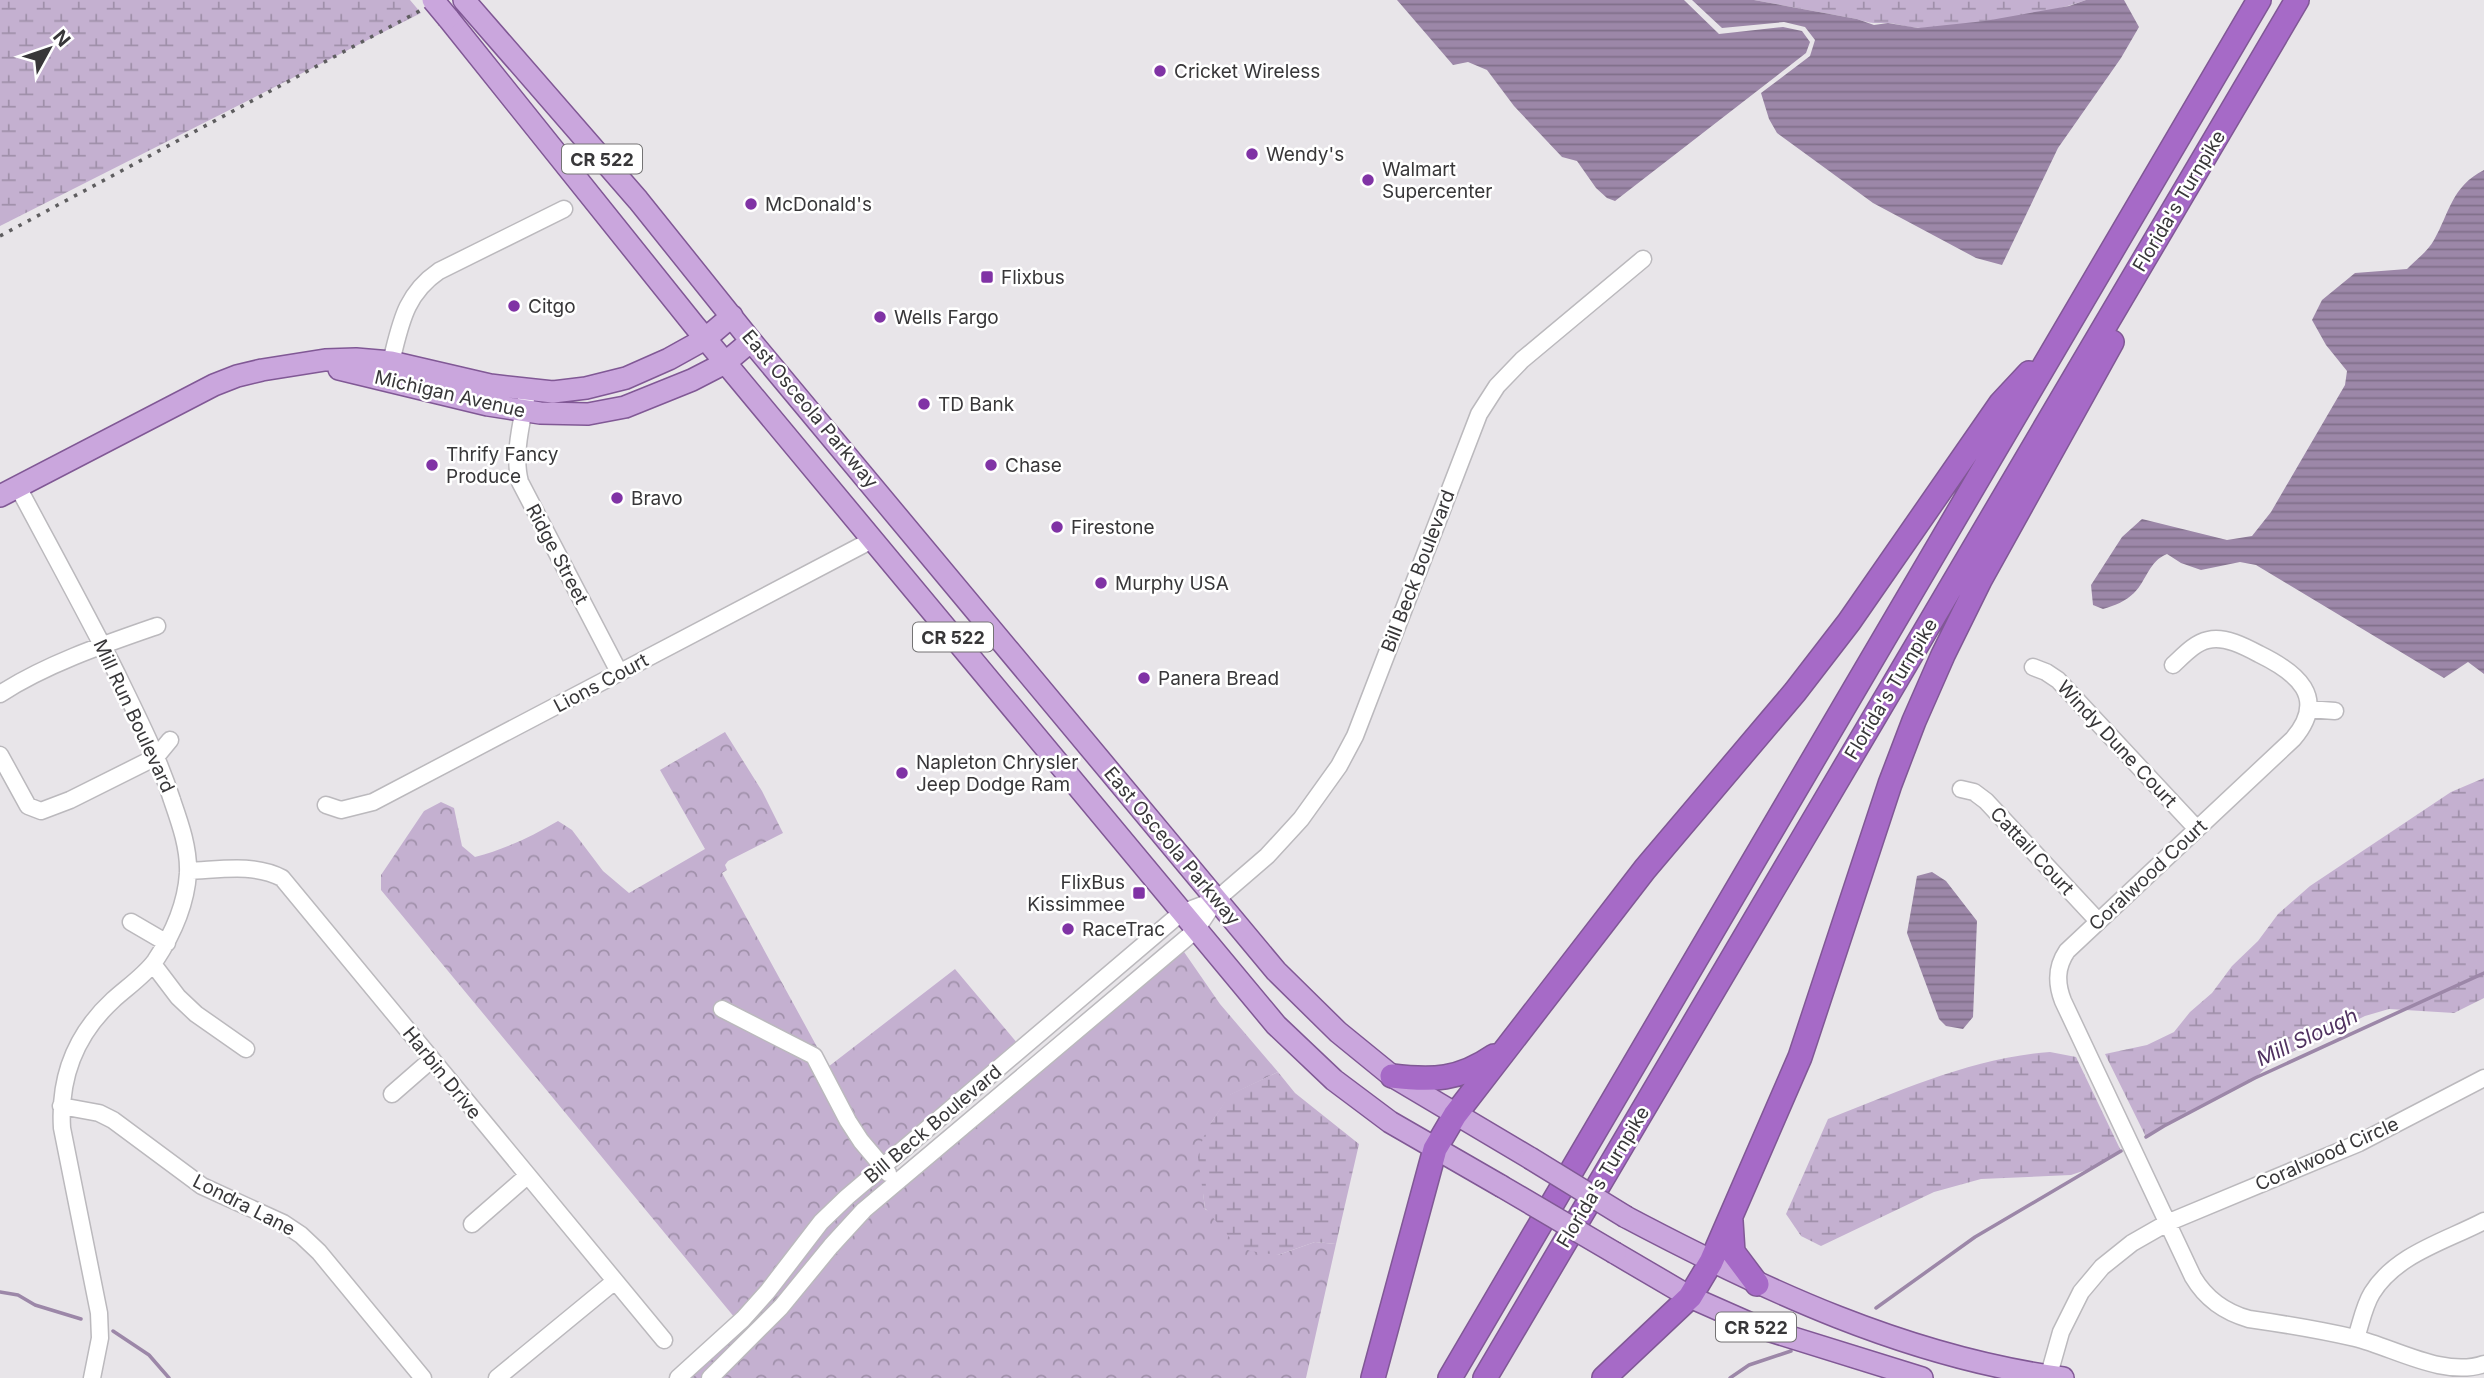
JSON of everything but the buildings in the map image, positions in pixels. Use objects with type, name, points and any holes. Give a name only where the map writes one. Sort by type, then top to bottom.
[{"type":"highway","name":"Florida's Turnpike","points":[[1450,1378],[2259,0]]},
{"type":"highway","name":"Florida's Turnpike","points":[[1485,1378],[2297,0]]},
{"type":"highway","points":[[1604,1378],[1690,1297],[1711,1262],[1800,1057],[1890,784],[1943,655],[1980,580],[2094,376],[2252,76]]},
{"type":"highway","points":[[1373,1378],[1435,1149],[1455,1115],[1646,869],[1795,692],[1849,622],[2001,402],[2059,339]]},
{"type":"highway","points":[[1392,1076],[1420,1080],[1452,1077],[1478,1067],[1508,1047]]},
{"type":"highway","points":[[1731,1214],[1733,1252],[1757,1284]]},
{"type":"main road","name":"East Osceola Parkway","points":[[433,0],[705,339],[1181,913],[1250,995],[1306,1055],[1367,1105],[1435,1149],[1690,1297],[1758,1327],[1922,1378]]},
{"type":"main road","name":"East Osceola Parkway","points":[[466,3],[638,200],[751,341],[1216,900],[1285,979],[1338,1032],[1392,1076],[1455,1115],[1626,1217],[1711,1262],[1757,1284],[1890,1337],[1967,1360],[2053,1377]]},
{"type":"main road","name":"Michigan Avenue","points":[[9,492],[214,385],[237,376],[299,364],[553,392],[586,388],[626,378],[669,359],[705,339],[732,316]]},
{"type":"main road","name":"Michigan Avenue","points":[[388,372],[524,412],[588,414],[625,407],[659,394],[725,363],[751,341]]},
{"type":"street","points":[[388,372],[406,308],[414,292],[426,280],[564,209]]},
{"type":"street","name":"Bill Beck Boulevard","points":[[710,1378],[781,1307],[864,1210],[1196,930],[1216,900],[1285,838],[1315,801],[1346,755],[1355,736],[1479,414],[1497,386],[1522,360],[1643,259]]},
{"type":"street","name":"Ridge Street","points":[[528,388],[518,462],[520,482],[619,673]]},
{"type":"street","name":"Mill Run Boulevard","points":[[9,492],[72,589],[156,757],[179,820],[188,871],[185,896],[167,943],[153,964],[110,1003],[77,1045],[68,1067],[61,1105],[62,1128],[99,1313],[100,1338],[92,1378]]},
{"type":"street","name":"Lions Court","points":[[326,805],[341,810],[373,802],[872,540]]},
{"type":"street","points":[[0,694],[102,645],[156,626]]},
{"type":"street","points":[[2173,665],[2203,641],[2216,639],[2230,642],[2249,649],[2291,672],[2304,688],[2308,709],[2335,711]]},
{"type":"street","name":"Windy Dune Court","points":[[2033,667],[2058,680],[2197,829]]},
{"type":"street","name":"Coralwood Court","points":[[2168,1223],[2060,992],[2059,970],[2063,957],[2098,921],[2293,739],[2305,721],[2308,709]]},
{"type":"street","points":[[0,755],[28,806],[41,811],[71,800],[156,757],[170,740]]},
{"type":"street","name":"Cattail Court","points":[[1961,789],[1974,792],[1986,802],[2098,921]]},
{"type":"street","name":"Harbin Drive","points":[[188,871],[255,869],[282,878],[664,1340]]},
{"type":"street","name":"Bill Beck Boulevard","points":[[678,1378],[743,1319],[821,1222],[1181,913],[1216,900]]},
{"type":"street","points":[[131,922],[167,943]]},
{"type":"street","points":[[153,964],[178,997],[196,1014],[246,1049]]},
{"type":"street","points":[[722,1009],[814,1055],[848,1121],[861,1141],[896,1182]]},
{"type":"street","points":[[392,1094],[431,1060]]},
{"type":"street","name":"Coralwood Circle","points":[[2053,1377],[2061,1332],[2081,1292],[2102,1267],[2132,1243],[2168,1223],[2359,1143],[2484,1078]]},
{"type":"street","name":"Londra Lane","points":[[61,1105],[99,1113],[202,1186],[283,1223],[301,1235],[319,1252],[423,1378]]},
{"type":"street","points":[[472,1224],[527,1176]]},
{"type":"street","points":[[2356,1338],[2372,1293],[2389,1271],[2406,1259],[2484,1221]]},
{"type":"street","points":[[2168,1223],[2197,1284],[2226,1310],[2249,1319],[2356,1338],[2449,1368],[2465,1369],[2484,1364]]},
{"type":"street","points":[[497,1378],[615,1281]]},
{"type":"green space","points":[[0,0],[410,0],[421,13],[0,226]]},
{"type":"green space","points":[[1754,0],[2086,0],[2005,19],[1921,28],[1870,22]]},
{"type":"green space","points":[[725,732],[762,791],[783,833],[728,861],[725,865],[727,870],[722,873],[828,1067],[955,969],[1018,1044],[884,1158],[866,1138],[807,1044],[720,1002],[714,1012],[809,1060],[874,1167],[735,1318],[381,890],[381,875],[424,811],[441,802],[454,808],[462,846],[475,857],[518,842],[558,821],[572,830],[603,871],[629,893],[705,849],[660,770]]},
{"type":"green space","name":"Mill Slough","points":[[2484,778],[2484,998],[2454,1013],[2389,1009],[2365,1016],[2272,1062],[2255,1078],[2146,1137],[2105,1054],[2147,1045],[2174,1032],[2190,1012],[2212,993],[2232,966],[2258,941],[2278,914],[2310,886],[2451,792]]},
{"type":"green space","points":[[1182,949],[1220,1004],[1278,1072],[1230,1095],[1211,1123],[1203,1192],[1205,1209],[1278,1255],[1315,1242],[1336,1244],[1306,1378],[719,1378],[868,1214]]},
{"type":"green space","points":[[2050,1052],[2076,1057],[2121,1151],[2089,1169],[2071,1175],[1981,1179],[1934,1192],[1821,1246],[1801,1236],[1786,1214],[1828,1119],[1964,1068],[2021,1055]]},
{"type":"green space","points":[[1278,1072],[1295,1093],[1359,1144],[1336,1244],[1315,1242],[1278,1255],[1250,1251],[1235,1244],[1205,1208],[1198,1157],[1203,1138],[1229,1095]]},
{"type":"green space","points":[[882,1175],[887,1182],[742,1341],[702,1378],[687,1378],[825,1226]]},
{"type":"shaded area","points":[[1397,0],[1684,0],[1719,34],[1783,27],[1802,31],[1810,42],[1806,53],[1615,201],[1596,188],[1577,161],[1562,157],[1514,106],[1487,70],[1468,62],[1453,65]]},
{"type":"shaded area","points":[[1692,0],[1754,0],[1857,19],[1874,25],[1888,23],[1918,28],[1985,21],[2069,6],[2086,0],[2124,0],[2139,27],[2121,58],[2058,148],[2002,265],[1976,258],[1873,203],[1777,133],[1769,119],[1761,93],[1810,56],[1815,40],[1805,27],[1784,22],[1722,28]]},
{"type":"shaded area","points":[[2484,170],[2484,674],[2468,662],[2444,678],[2256,565],[2240,562],[2201,570],[2181,563],[2167,554],[2156,561],[2138,588],[2127,598],[2103,609],[2093,605],[2091,585],[2122,537],[2142,519],[2227,540],[2252,536],[2271,512],[2345,385],[2347,371],[2326,345],[2312,320],[2322,300],[2355,273],[2407,269],[2431,244],[2458,192]]},
{"type":"shaded area","points":[[1932,872],[1946,881],[1977,921],[1973,1017],[1963,1029],[1946,1026],[1939,1019],[1907,933],[1917,876]]},
{"type":"waterway","name":"Mill Slough","points":[[2146,1137],[2255,1078],[2484,973]]},
{"type":"waterway","name":"Mill Slough","points":[[1876,1308],[1975,1237],[2121,1151]]},
{"type":"waterway","name":"Mill Slough","points":[[0,1292],[18,1295],[35,1305],[81,1319]]},
{"type":"waterway","name":"Mill Slough","points":[[113,1331],[149,1355],[169,1378]]},
{"type":"waterway","name":"Mill Slough","points":[[1730,1378],[1749,1365],[1791,1351]]},
{"type":"railway","points":[[0,236],[440,0]]},
{"type":"place","name":"Cricket Wireless","points":[[1160,71]]},
{"type":"place","name":"Wendy's","points":[[1252,154]]},
{"type":"place","name":"Walmart Supercenter","points":[[1368,180]]},
{"type":"place","name":"McDonald's","points":[[751,204]]},
{"type":"place","name":"Flixbus","points":[[987,277]]},
{"type":"place","name":"Citgo","points":[[514,306]]},
{"type":"place","name":"Wells Fargo","points":[[880,317]]},
{"type":"place","name":"TD Bank","points":[[924,404]]},
{"type":"place","name":"Thrify Fancy Produce","points":[[432,465]]},
{"type":"place","name":"Chase","points":[[991,465]]},
{"type":"place","name":"Bravo","points":[[617,498]]},
{"type":"place","name":"Firestone","points":[[1057,527]]},
{"type":"place","name":"Murphy USA","points":[[1101,583]]},
{"type":"place","name":"Panera Bread","points":[[1144,678]]},
{"type":"place","name":"Napleton Chrysler Jeep Dodge Ram","points":[[902,773]]},
{"type":"place","name":"FlixBus Kissimmee","points":[[1139,893]]},
{"type":"place","name":"RaceTrac","points":[[1068,929]]}]
